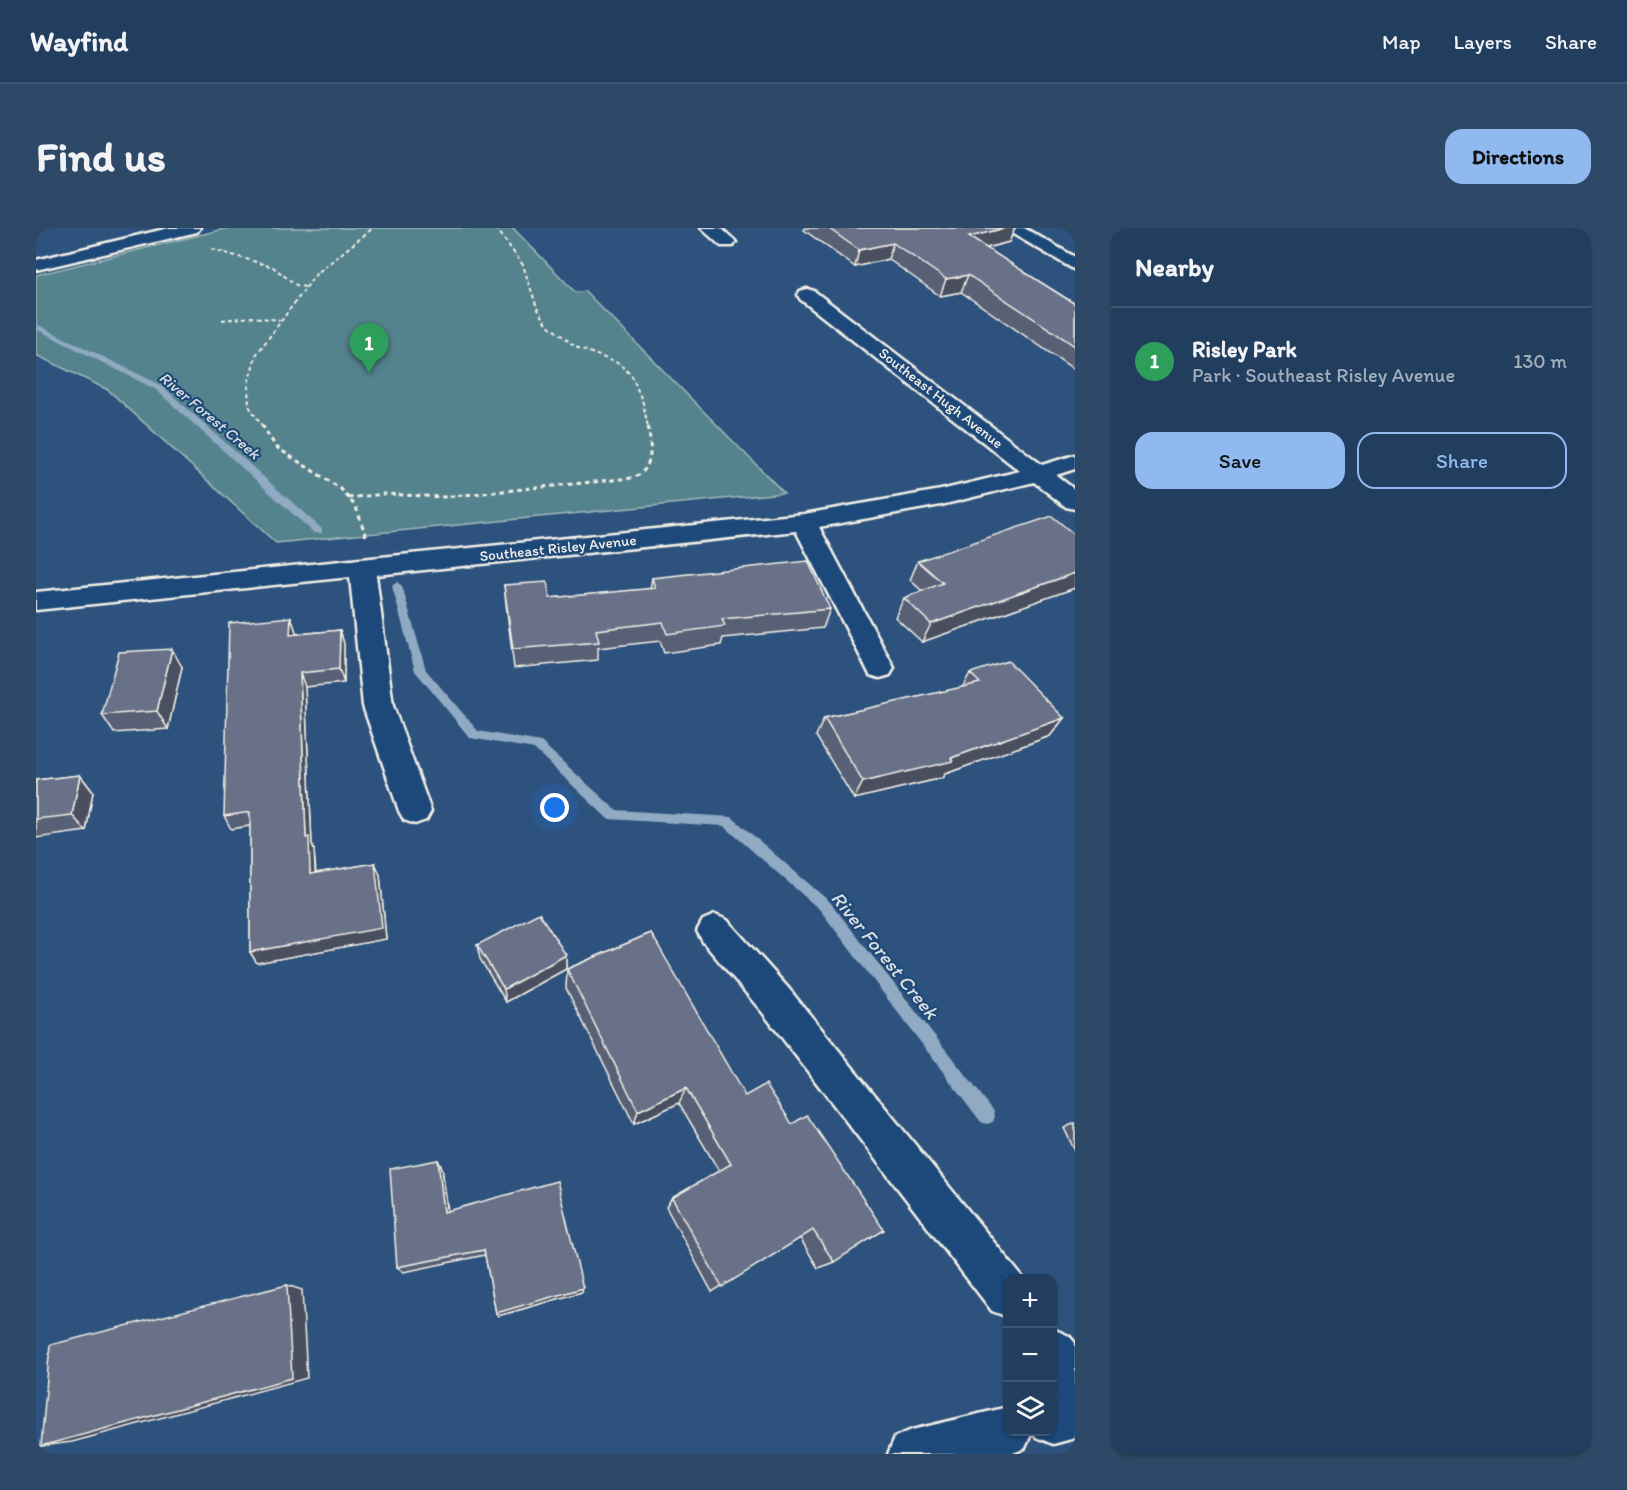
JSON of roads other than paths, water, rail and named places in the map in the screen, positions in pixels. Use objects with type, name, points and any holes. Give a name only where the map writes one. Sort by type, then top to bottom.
[{"type":"street","points":[[710,228],[726,242]]},
{"type":"street","points":[[1012,228],[1075,265]]},
{"type":"street","points":[[36,265],[91,244],[188,229]]},
{"type":"street","name":"Southeast Hugh Avenue","points":[[807,295],[1075,502]]},
{"type":"street","name":"Southeast Risley Avenue","points":[[36,601],[804,522],[903,507],[1039,474],[1075,462]]},
{"type":"street","points":[[804,522],[880,668]]},
{"type":"street","points":[[362,569],[378,706],[415,812]]},
{"type":"street","points":[[715,932],[776,1001],[1003,1289]]},
{"type":"street","points":[[1057,1357],[1075,1381]]},
{"type":"street","points":[[1057,1419],[1075,1414]]},
{"type":"street","points":[[912,1454],[1003,1432]]},
{"type":"waterway","name":"River Forest Creek","points":[[36,326],[158,387],[318,531]]},
{"type":"waterway","name":"River Forest Creek","points":[[397,586],[421,671],[474,735],[537,745],[613,815],[727,821],[825,906],[987,1116]]},
{"type":"place","name":"Risley Park","points":[[369,373]]}]
